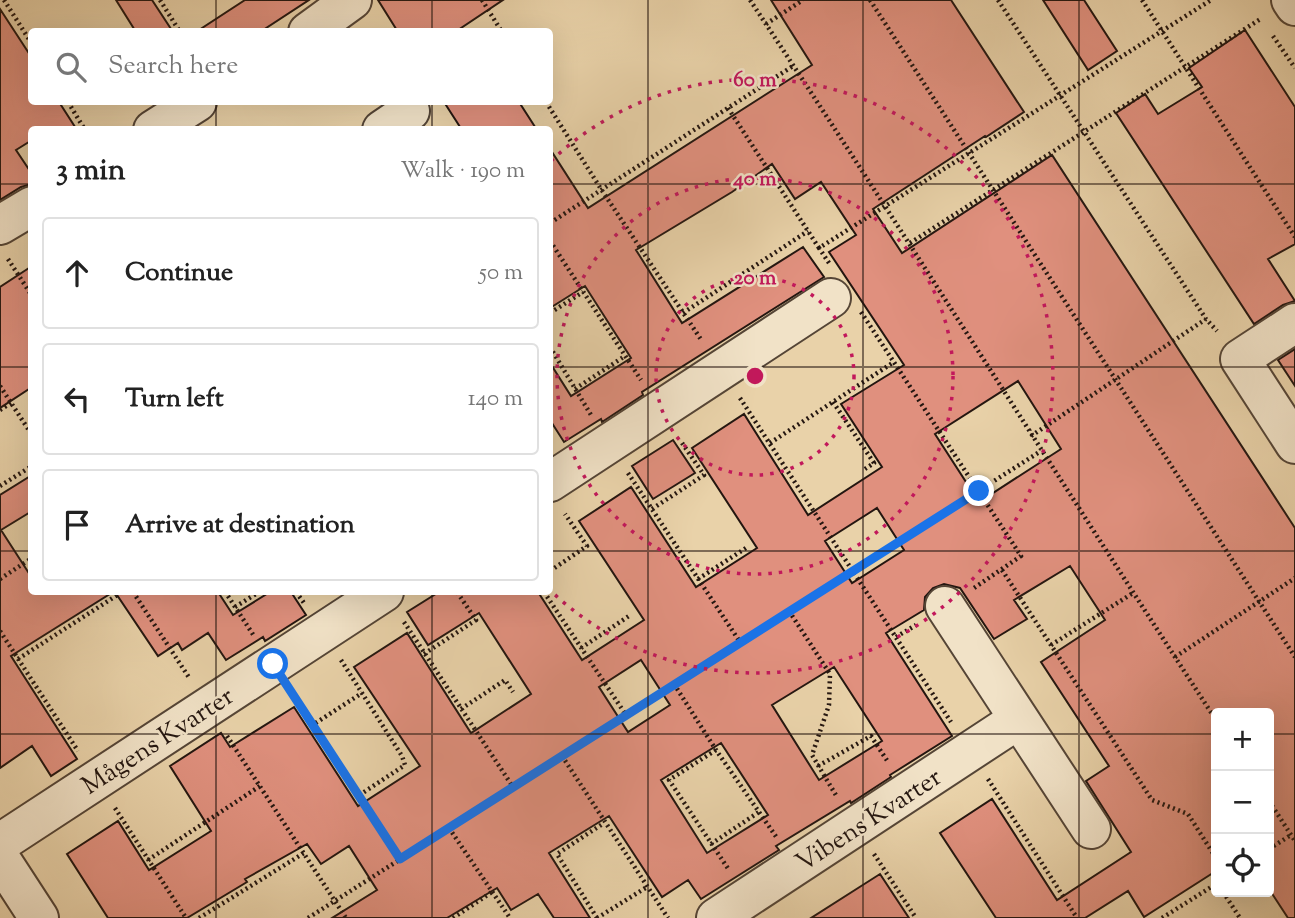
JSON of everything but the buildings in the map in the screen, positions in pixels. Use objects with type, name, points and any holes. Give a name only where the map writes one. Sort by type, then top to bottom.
[{"type":"street","points":[[314,28],[352,0]]},
{"type":"street","points":[[159,126],[192,105]]},
{"type":"street","points":[[3,241],[28,210]]},
{"type":"street","points":[[557,497],[608,444],[838,293]]},
{"type":"street","points":[[1295,323],[1240,359],[1295,444]]},
{"type":"street","name":"Mågens Kvarter","points":[[0,843],[322,632],[391,602]]},
{"type":"street","points":[[945,607],[1091,830]]},
{"type":"street","name":"Vibens Kvarter","points":[[731,908],[1019,719]]},
{"type":"street","points":[[0,858],[39,918]]},
{"type":"path","points":[[4,0],[28,38]]},
{"type":"path","points":[[160,0],[178,28]]},
{"type":"path","points":[[482,0],[500,28]]},
{"type":"path","points":[[750,0],[910,243],[1031,436],[1211,712]]},
{"type":"path","points":[[766,24],[803,0]]},
{"type":"path","points":[[870,0],[1295,657]]},
{"type":"path","points":[[998,0],[1206,319],[1240,359]]},
{"type":"path","points":[[1142,0],[1295,237]]},
{"type":"path","points":[[819,248],[1211,0]]},
{"type":"path","points":[[910,243],[1186,66],[1283,8]]},
{"type":"path","points":[[553,221],[793,66]]},
{"type":"path","points":[[70,105],[83,126]]},
{"type":"path","points":[[548,105],[1077,918]]},
{"type":"path","points":[[728,108],[819,248],[838,293],[894,362],[1021,556],[945,607]]},
{"type":"path","points":[[684,313],[808,231]]},
{"type":"path","points":[[3,241],[28,288]]},
{"type":"path","points":[[553,246],[704,475],[652,509]]},
{"type":"path","points":[[553,311],[583,292]]},
{"type":"path","points":[[1031,436],[1206,319]]},
{"type":"path","points":[[553,352],[608,444],[740,642]]},
{"type":"path","points":[[575,388],[625,356]]},
{"type":"path","points":[[770,443],[894,362]]},
{"type":"path","points":[[0,386],[28,429]]},
{"type":"path","points":[[833,402],[874,463],[865,469]]},
{"type":"path","points":[[0,410],[11,403]]},
{"type":"path","points":[[308,918],[1041,451]]},
{"type":"path","points":[[0,486],[28,468]]},
{"type":"path","points":[[553,569],[587,546],[557,497]]},
{"type":"path","points":[[698,579],[746,548]]},
{"type":"path","points":[[0,579],[28,561]]},
{"type":"path","points":[[1002,570],[1152,800],[1188,814],[1211,850]]},
{"type":"path","points":[[1175,657],[1295,578]]},
{"type":"path","points":[[1051,645],[1133,593]]},
{"type":"path","points":[[18,659],[117,595]]},
{"type":"path","points":[[135,595],[346,918]]},
{"type":"path","points":[[228,596],[235,607],[254,595]]},
{"type":"path","points":[[298,595],[402,756],[405,765],[358,796]]},
{"type":"path","points":[[424,654],[476,620],[459,595]]},
{"type":"path","points":[[546,595],[626,715]]},
{"type":"path","points":[[391,602],[513,787]]},
{"type":"path","points":[[789,611],[830,674],[829,705],[811,752],[855,827],[916,918]]},
{"type":"path","points":[[581,648],[629,616]]},
{"type":"path","points":[[273,664],[400,859]]},
{"type":"path","points":[[461,709],[506,680],[513,692]]},
{"type":"path","points":[[674,684],[796,866]]},
{"type":"path","points":[[311,726],[362,693]]},
{"type":"path","points":[[818,766],[870,736],[908,792]]},
{"type":"path","points":[[716,750],[669,780],[711,844],[731,908]]},
{"type":"path","points":[[562,756],[668,918]]},
{"type":"path","points":[[148,860],[260,786]]},
{"type":"path","points":[[1274,809],[1295,841]]},
{"type":"path","points":[[711,844],[759,811]]},
{"type":"path","points":[[605,823],[557,855],[597,918],[647,887]]},
{"type":"path","points":[[449,828],[510,918]]},
{"type":"path","points":[[1274,846],[1291,835]]},
{"type":"path","points":[[198,918],[304,853]]},
{"type":"path","points":[[1162,918],[1211,887]]},
{"type":"path","points":[[453,918],[492,892]]},
{"type":"path","points":[[1226,897],[1240,918]]},
{"type":"route","points":[[273,664],[400,859],[979,491]]}]
